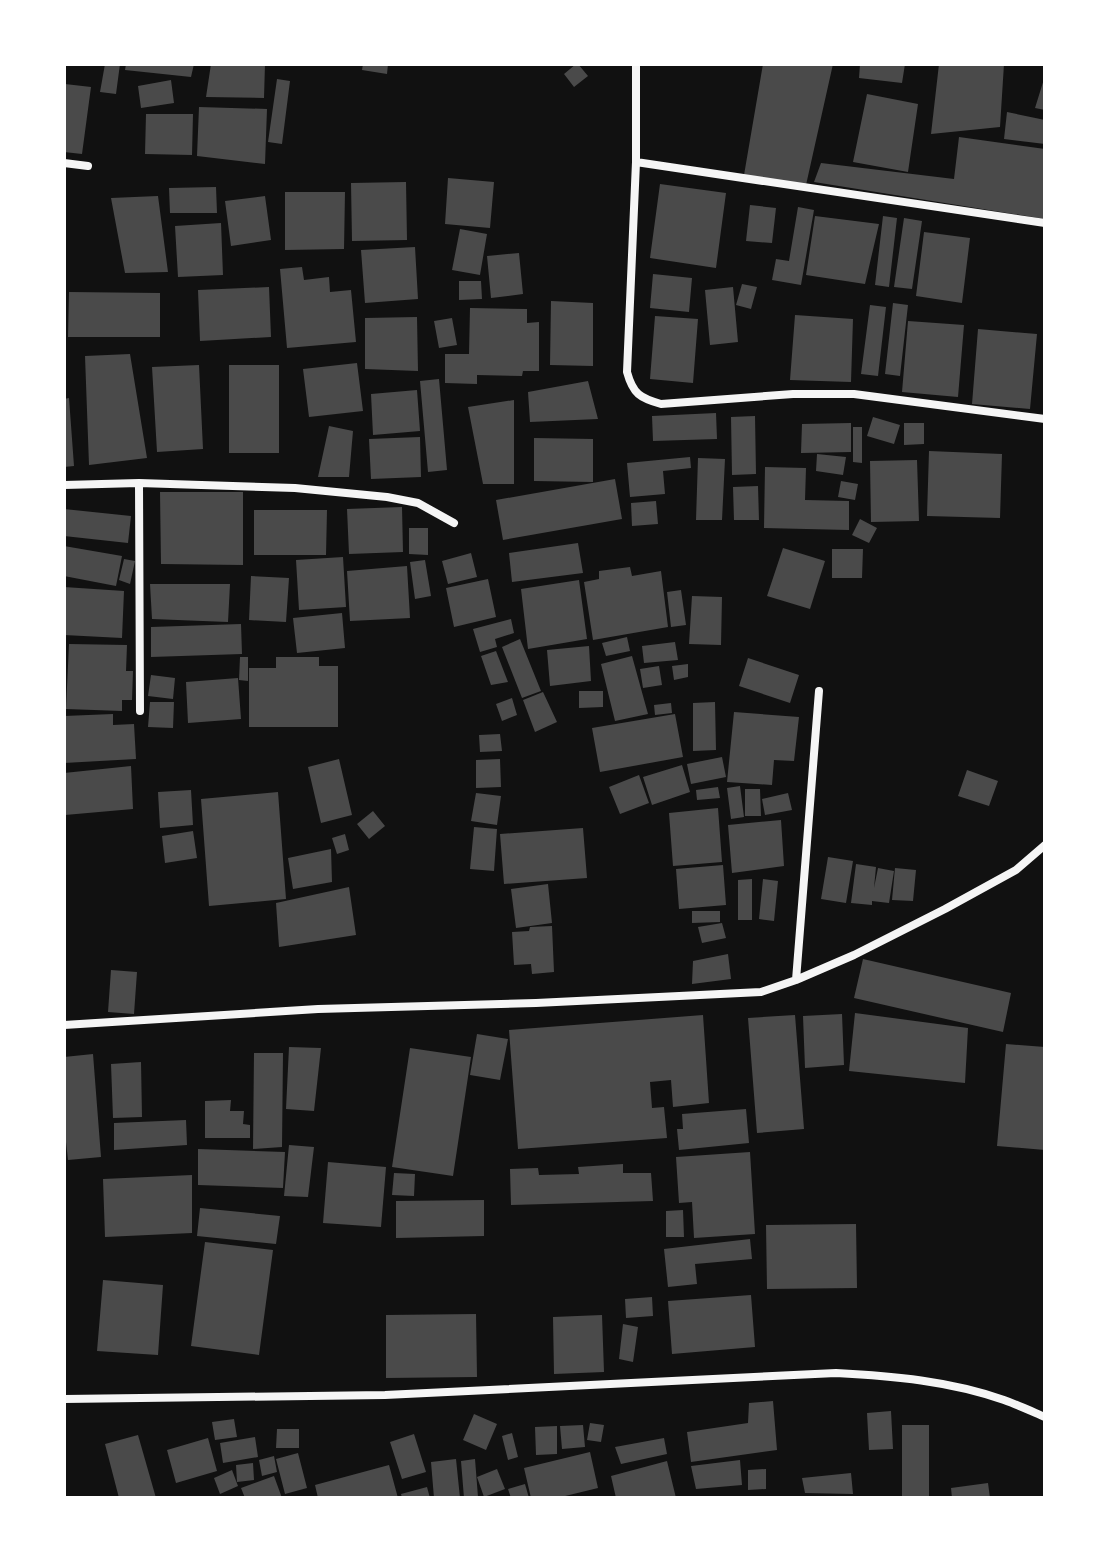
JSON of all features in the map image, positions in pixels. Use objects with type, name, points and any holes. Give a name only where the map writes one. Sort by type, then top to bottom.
[{"type":"street","points":[[636,64],[636,162],[627,372],[632,388],[645,400],[661,404],[793,394],[854,394],[1045,419]]},
{"type":"street","points":[[636,162],[1045,223]]},
{"type":"street","points":[[64,163],[88,166]]},
{"type":"street","points":[[64,485],[139,483],[295,488],[418,503],[454,523]]},
{"type":"street","points":[[139,483],[140,711]]},
{"type":"street","points":[[796,980],[819,691]]},
{"type":"street","points":[[64,1025],[318,1009],[761,992],[854,955],[945,909],[1016,870],[1045,845]]},
{"type":"street","points":[[64,1399],[385,1395],[836,1373],[887,1375],[955,1387],[1004,1400],[1045,1417]]},
{"type":"building","points":[[105,64],[120,64],[116,94],[100,92]]},
{"type":"building","points":[[126,64],[194,64],[191,77],[125,70]]},
{"type":"building","points":[[211,64],[265,64],[264,98],[206,97]]},
{"type":"building","points":[[363,64],[388,64],[387,74],[362,70]]},
{"type":"building","points":[[576,64],[588,76],[574,87],[564,74]]},
{"type":"building","points":[[763,64],[833,64],[806,185],[744,175]]},
{"type":"building","points":[[860,64],[905,64],[902,83],[859,78]]},
{"type":"building","points":[[939,64],[1004,64],[1000,127],[931,134]]},
{"type":"building","points":[[277,79],[290,81],[282,144],[268,142]]},
{"type":"building","points":[[1045,79],[1045,110],[1035,108]]},
{"type":"building","points":[[171,80],[174,103],[141,108],[138,86]]},
{"type":"building","points":[[65,84],[91,87],[82,154],[64,152]]},
{"type":"building","points":[[867,94],[918,104],[908,172],[853,162]]},
{"type":"building","points":[[199,107],[267,109],[265,164],[197,156]]},
{"type":"building","points":[[1007,112],[1045,120],[1045,144],[1004,139]]},
{"type":"building","points":[[146,114],[193,114],[192,155],[145,154]]},
{"type":"building","points":[[959,137],[1045,149],[1045,219],[814,182],[821,163],[954,179]]},
{"type":"building","points":[[448,178],[494,182],[490,228],[445,224]]},
{"type":"building","points":[[406,182],[407,240],[352,241],[351,183]]},
{"type":"building","points":[[660,184],[726,193],[716,268],[650,258]]},
{"type":"building","points":[[216,187],[217,213],[170,213],[169,188]]},
{"type":"building","points":[[285,192],[345,192],[344,249],[285,250]]},
{"type":"building","points":[[158,196],[168,272],[125,273],[111,198]]},
{"type":"building","points":[[265,196],[271,240],[231,246],[225,201]]},
{"type":"building","points":[[750,205],[776,208],[772,243],[746,241]]},
{"type":"building","points":[[798,207],[814,210],[801,285],[772,280],[776,259],[789,261]]},
{"type":"building","points":[[815,216],[879,224],[865,284],[806,275]]},
{"type":"building","points":[[883,216],[897,218],[889,287],[875,285]]},
{"type":"building","points":[[904,218],[922,221],[912,289],[894,287]]},
{"type":"building","points":[[221,223],[223,275],[178,277],[175,226]]},
{"type":"building","points":[[460,229],[487,234],[480,275],[452,270]]},
{"type":"building","points":[[924,232],[970,238],[962,303],[916,296]]},
{"type":"building","points":[[415,247],[418,299],[365,303],[361,250]]},
{"type":"building","points":[[519,253],[523,294],[491,298],[487,256]]},
{"type":"building","points":[[302,267],[304,280],[329,277],[330,292],[351,290],[356,342],[287,348],[280,269]]},
{"type":"building","points":[[653,274],[692,278],[689,312],[650,308]]},
{"type":"building","points":[[459,281],[481,281],[482,299],[459,300]]},
{"type":"building","points":[[742,284],[757,287],[751,309],[736,305]]},
{"type":"building","points":[[269,287],[271,337],[200,341],[198,290]]},
{"type":"building","points":[[733,287],[738,342],[710,345],[705,290]]},
{"type":"building","points":[[69,292],[160,293],[160,337],[68,337]]},
{"type":"building","points":[[551,301],[593,303],[593,366],[550,365]]},
{"type":"building","points":[[893,303],[908,305],[900,376],[885,374]]},
{"type":"building","points":[[870,305],[886,307],[878,376],[861,374]]},
{"type":"building","points":[[470,308],[527,309],[527,323],[539,322],[539,371],[523,371],[522,376],[477,375],[477,384],[445,383],[445,354],[469,354]]},
{"type":"building","points":[[795,315],[853,319],[851,382],[790,380]]},
{"type":"building","points":[[655,316],[698,319],[693,383],[650,379]]},
{"type":"building","points":[[417,317],[418,371],[365,369],[365,318]]},
{"type":"building","points":[[452,318],[457,345],[439,348],[434,321]]},
{"type":"building","points":[[908,321],[964,325],[958,397],[902,392]]},
{"type":"building","points":[[978,329],[1037,334],[1030,409],[972,404]]},
{"type":"building","points":[[130,354],[147,458],[89,465],[85,356]]},
{"type":"building","points":[[357,363],[363,411],[309,417],[303,369]]},
{"type":"building","points":[[199,365],[203,449],[157,452],[152,367]]},
{"type":"building","points":[[229,365],[279,365],[279,453],[229,453]]},
{"type":"building","points":[[439,379],[447,470],[428,472],[420,381]]},
{"type":"building","points":[[588,381],[598,419],[530,422],[528,392]]},
{"type":"building","points":[[417,390],[420,431],[373,435],[371,394]]},
{"type":"building","points":[[69,398],[74,466],[64,467],[64,399]]},
{"type":"building","points":[[514,400],[514,484],[483,484],[468,407]]},
{"type":"building","points":[[716,413],[717,439],[653,441],[652,416]]},
{"type":"building","points":[[755,416],[756,474],[732,475],[731,417]]},
{"type":"building","points":[[873,417],[900,425],[894,444],[867,436]]},
{"type":"building","points":[[851,423],[851,452],[801,453],[802,424]]},
{"type":"building","points":[[904,423],[924,423],[924,444],[904,445]]},
{"type":"building","points":[[329,426],[353,431],[349,477],[318,477]]},
{"type":"building","points":[[853,427],[862,427],[862,463],[853,462]]},
{"type":"building","points":[[420,437],[421,477],[371,479],[369,439]]},
{"type":"building","points":[[534,438],[593,439],[593,482],[534,481]]},
{"type":"building","points":[[929,451],[1002,454],[1000,518],[927,516]]},
{"type":"building","points":[[817,454],[846,457],[843,475],[816,471]]},
{"type":"building","points":[[690,457],[691,468],[663,471],[665,494],[630,497],[627,463]]},
{"type":"building","points":[[698,458],[725,459],[722,520],[696,520]]},
{"type":"building","points":[[917,460],[919,521],[871,522],[870,461]]},
{"type":"building","points":[[765,467],[806,468],[805,500],[849,501],[849,530],[764,528]]},
{"type":"building","points":[[615,479],[622,519],[503,540],[496,500]]},
{"type":"building","points":[[841,481],[858,484],[855,500],[838,497]]},
{"type":"building","points":[[758,486],[759,520],[734,520],[733,487]]},
{"type":"building","points":[[160,492],[243,492],[243,565],[161,564]]},
{"type":"building","points":[[656,501],[658,524],[632,526],[631,503]]},
{"type":"building","points":[[402,507],[403,552],[349,554],[347,509]]},
{"type":"building","points":[[64,509],[131,516],[128,543],[64,536]]},
{"type":"building","points":[[254,510],[327,510],[326,555],[254,555]]},
{"type":"building","points":[[860,519],[877,528],[869,543],[852,535]]},
{"type":"building","points":[[409,528],[428,528],[428,555],[409,554]]},
{"type":"building","points":[[578,543],[583,573],[512,582],[509,553]]},
{"type":"building","points":[[64,546],[122,556],[116,586],[64,576]]},
{"type":"building","points":[[783,548],[825,561],[810,609],[767,596]]},
{"type":"building","points":[[832,549],[863,549],[862,578],[832,578]]},
{"type":"building","points":[[471,553],[477,577],[448,584],[442,561]]},
{"type":"building","points":[[343,557],[346,607],[299,610],[296,560]]},
{"type":"building","points":[[124,559],[135,561],[130,584],[119,580]]},
{"type":"building","points":[[425,560],[431,596],[415,599],[410,562]]},
{"type":"building","points":[[407,566],[410,618],[350,621],[347,571]]},
{"type":"building","points":[[630,567],[632,576],[661,571],[668,627],[593,640],[584,582],[599,579],[599,571]]},
{"type":"building","points":[[251,576],[289,578],[286,622],[249,620]]},
{"type":"building","points":[[488,579],[496,617],[454,627],[446,588]]},
{"type":"building","points":[[579,580],[587,639],[528,649],[521,589]]},
{"type":"building","points":[[150,584],[230,584],[228,622],[152,619]]},
{"type":"building","points":[[64,587],[124,591],[122,638],[64,635]]},
{"type":"building","points":[[681,590],[686,625],[671,627],[667,592]]},
{"type":"building","points":[[692,596],[722,597],[721,645],[689,644]]},
{"type":"building","points":[[342,613],[345,648],[297,653],[293,618]]},
{"type":"building","points":[[511,619],[514,633],[495,639],[497,647],[480,652],[473,629]]},
{"type":"building","points":[[241,624],[242,654],[151,657],[151,627]]},
{"type":"building","points":[[627,637],[630,651],[606,656],[602,643]]},
{"type":"building","points":[[520,639],[541,691],[522,698],[502,647]]},
{"type":"building","points":[[675,642],[678,660],[644,663],[642,646]]},
{"type":"building","points":[[69,644],[127,645],[126,671],[133,671],[132,700],[122,700],[122,711],[66,709]]},
{"type":"building","points":[[589,646],[591,681],[550,686],[547,650]]},
{"type":"building","points":[[496,651],[508,682],[491,685],[481,656]]},
{"type":"building","points":[[632,656],[648,714],[615,721],[601,664]]},
{"type":"building","points":[[240,657],[248,657],[248,681],[239,680]]},
{"type":"building","points":[[276,657],[319,657],[319,666],[338,666],[338,727],[249,727],[249,668],[276,668]]},
{"type":"building","points":[[748,658],[799,675],[790,703],[739,686]]},
{"type":"building","points":[[688,664],[688,677],[674,680],[672,666]]},
{"type":"building","points":[[659,666],[662,685],[643,688],[640,669]]},
{"type":"building","points":[[151,675],[175,678],[173,699],[148,696]]},
{"type":"building","points":[[238,678],[241,719],[188,723],[186,682]]},
{"type":"building","points":[[579,691],[603,691],[603,707],[579,708]]},
{"type":"building","points":[[543,692],[557,722],[535,732],[523,700]]},
{"type":"building","points":[[512,698],[517,715],[502,721],[496,704]]},
{"type":"building","points":[[150,702],[174,702],[173,728],[148,727]]},
{"type":"building","points":[[715,702],[716,750],[693,751],[693,703]]},
{"type":"building","points":[[671,703],[672,713],[655,715],[654,705]]},
{"type":"building","points":[[734,712],[799,717],[794,761],[774,760],[772,785],[727,782]]},
{"type":"building","points":[[113,714],[113,725],[134,724],[136,759],[64,763],[64,716]]},
{"type":"building","points":[[675,714],[683,757],[600,772],[592,728]]},
{"type":"building","points":[[500,734],[502,751],[480,752],[479,735]]},
{"type":"building","points":[[722,757],[726,777],[691,784],[687,764]]},
{"type":"building","points":[[339,759],[352,815],[321,823],[308,767]]},
{"type":"building","points":[[500,759],[501,787],[476,788],[476,760]]},
{"type":"building","points":[[682,765],[690,792],[652,805],[643,777]]},
{"type":"building","points":[[131,766],[133,809],[65,815],[64,773]]},
{"type":"building","points":[[967,770],[998,781],[989,806],[958,796]]},
{"type":"building","points":[[639,775],[649,803],[620,814],[609,787]]},
{"type":"building","points":[[740,786],[744,817],[731,819],[727,788]]},
{"type":"building","points":[[718,787],[720,798],[697,800],[696,790]]},
{"type":"building","points":[[745,789],[760,789],[761,816],[745,816]]},
{"type":"building","points":[[191,790],[193,825],[160,828],[158,792]]},
{"type":"building","points":[[278,792],[286,899],[209,906],[201,799]]},
{"type":"building","points":[[476,793],[501,796],[497,825],[471,821]]},
{"type":"building","points":[[788,793],[792,810],[765,815],[762,799]]},
{"type":"building","points":[[718,808],[722,862],[673,866],[669,813]]},
{"type":"building","points":[[373,811],[385,826],[369,839],[357,824]]},
{"type":"building","points":[[781,820],[784,866],[732,873],[728,825]]},
{"type":"building","points":[[474,827],[497,829],[494,871],[470,869]]},
{"type":"building","points":[[583,828],[587,878],[504,884],[500,834]]},
{"type":"building","points":[[193,831],[197,858],[165,863],[162,836]]},
{"type":"building","points":[[345,834],[349,850],[337,854],[332,838]]},
{"type":"building","points":[[331,849],[332,882],[293,889],[288,858]]},
{"type":"building","points":[[828,857],[853,861],[846,903],[821,899]]},
{"type":"building","points":[[856,864],[876,867],[874,888],[878,868],[894,871],[889,903],[851,903]]},
{"type":"building","points":[[723,865],[726,905],[679,909],[676,869]]},
{"type":"building","points":[[895,868],[916,870],[913,901],[892,900]]},
{"type":"building","points":[[752,879],[752,920],[738,920],[738,880]]},
{"type":"building","points":[[763,879],[778,881],[774,921],[759,919]]},
{"type":"building","points":[[548,884],[552,923],[516,928],[511,889]]},
{"type":"building","points":[[349,887],[356,935],[279,947],[276,903]]},
{"type":"building","points":[[692,911],[720,911],[720,922],[692,923]]},
{"type":"building","points":[[722,923],[726,938],[702,943],[698,927]]},
{"type":"building","points":[[552,926],[554,972],[532,974],[531,964],[514,965],[512,932]]},
{"type":"building","points":[[728,954],[731,979],[692,984],[693,961]]},
{"type":"building","points":[[863,959],[1011,993],[1003,1032],[854,998]]},
{"type":"building","points":[[111,970],[137,972],[134,1014],[108,1012]]},
{"type":"building","points":[[855,1013],[968,1028],[965,1083],[849,1071]]},
{"type":"building","points":[[842,1014],[844,1065],[805,1068],[803,1016]]},
{"type":"building","points":[[703,1015],[709,1103],[673,1107],[671,1080],[650,1082],[652,1108],[664,1107],[667,1138],[518,1149],[509,1030]]},
{"type":"building","points":[[795,1015],[804,1129],[757,1133],[748,1018]]},
{"type":"building","points":[[477,1034],[508,1039],[500,1080],[470,1075]]},
{"type":"building","points":[[1006,1044],[1045,1047],[1045,1150],[997,1146]]},
{"type":"building","points":[[289,1047],[321,1048],[314,1111],[286,1109]]},
{"type":"building","points":[[410,1048],[471,1057],[453,1176],[392,1167]]},
{"type":"building","points":[[254,1053],[283,1053],[282,1147],[253,1149]]},
{"type":"building","points":[[93,1054],[101,1157],[68,1160],[64,1124],[64,1057]]},
{"type":"building","points":[[141,1062],[142,1117],[113,1118],[111,1064]]},
{"type":"building","points":[[231,1100],[230,1111],[244,1111],[243,1124],[250,1125],[250,1138],[205,1138],[205,1101]]},
{"type":"building","points":[[746,1109],[749,1143],[679,1150],[677,1129],[683,1129],[682,1114]]},
{"type":"building","points":[[186,1120],[187,1145],[114,1150],[114,1123]]},
{"type":"building","points":[[289,1145],[314,1147],[308,1197],[284,1196]]},
{"type":"building","points":[[198,1149],[285,1152],[283,1188],[198,1185]]},
{"type":"building","points":[[750,1152],[755,1234],[694,1238],[692,1202],[679,1203],[676,1157]]},
{"type":"building","points":[[328,1162],[386,1167],[381,1227],[323,1223]]},
{"type":"building","points":[[623,1164],[623,1173],[651,1173],[653,1201],[511,1205],[510,1169],[538,1168],[539,1175],[579,1174],[578,1167]]},
{"type":"building","points":[[394,1173],[415,1174],[414,1196],[392,1195]]},
{"type":"building","points":[[192,1175],[192,1233],[105,1237],[103,1179]]},
{"type":"building","points":[[484,1200],[484,1236],[396,1238],[396,1201]]},
{"type":"building","points":[[200,1208],[280,1216],[276,1244],[197,1236]]},
{"type":"building","points":[[683,1210],[684,1237],[666,1237],[666,1211]]},
{"type":"building","points":[[856,1224],[857,1288],[767,1289],[766,1225]]},
{"type":"building","points":[[750,1239],[752,1259],[695,1264],[697,1284],[668,1287],[664,1249]]},
{"type":"building","points":[[205,1242],[273,1250],[259,1355],[191,1346]]},
{"type":"building","points":[[103,1280],[163,1285],[158,1355],[97,1351]]},
{"type":"building","points":[[751,1295],[755,1347],[672,1354],[668,1301]]},
{"type":"building","points":[[652,1297],[653,1316],[626,1318],[625,1299]]},
{"type":"building","points":[[476,1314],[477,1377],[386,1378],[386,1315]]},
{"type":"building","points":[[602,1315],[604,1372],[554,1374],[553,1317]]},
{"type":"building","points":[[623,1324],[638,1327],[633,1362],[619,1359]]},
{"type":"building","points":[[773,1401],[777,1450],[691,1462],[687,1432],[748,1423],[749,1403]]},
{"type":"building","points":[[891,1411],[893,1449],[869,1450],[867,1413]]},
{"type":"building","points":[[474,1414],[497,1424],[486,1450],[463,1440]]},
{"type":"building","points":[[234,1419],[237,1437],[215,1440],[212,1422]]},
{"type":"building","points":[[590,1423],[604,1425],[601,1442],[587,1440]]},
{"type":"building","points":[[583,1425],[585,1447],[562,1449],[560,1426]]},
{"type":"building","points":[[902,1425],[929,1425],[929,1498],[902,1498]]},
{"type":"building","points":[[557,1426],[557,1454],[536,1455],[535,1427]]},
{"type":"building","points":[[277,1429],[299,1429],[299,1448],[276,1448]]},
{"type":"building","points":[[512,1433],[518,1457],[508,1460],[502,1436]]},
{"type":"building","points":[[414,1434],[426,1472],[402,1479],[390,1442]]},
{"type":"building","points":[[138,1435],[156,1498],[119,1498],[105,1444]]},
{"type":"building","points":[[255,1437],[258,1457],[223,1463],[220,1443]]},
{"type":"building","points":[[208,1438],[217,1471],[176,1483],[167,1450]]},
{"type":"building","points":[[664,1438],[667,1454],[621,1464],[615,1447]]},
{"type":"building","points":[[590,1452],[598,1488],[557,1498],[531,1498],[524,1468]]},
{"type":"building","points":[[298,1453],[307,1488],[285,1494],[276,1459]]},
{"type":"building","points":[[274,1456],[277,1472],[262,1476],[259,1460]]},
{"type":"building","points":[[456,1459],[460,1498],[434,1498],[431,1462]]},
{"type":"building","points":[[475,1459],[478,1497],[464,1498],[461,1461]]},
{"type":"building","points":[[740,1460],[742,1485],[696,1489],[691,1466]]},
{"type":"building","points":[[667,1461],[676,1498],[616,1498],[611,1476]]},
{"type":"building","points":[[253,1463],[254,1480],[237,1482],[236,1465]]},
{"type":"building","points":[[389,1465],[398,1498],[318,1498],[315,1485]]},
{"type":"building","points":[[497,1469],[505,1489],[484,1497],[477,1477]]},
{"type":"building","points":[[766,1469],[766,1489],[748,1490],[748,1470]]},
{"type":"building","points":[[232,1470],[238,1486],[220,1494],[214,1478]]},
{"type":"building","points":[[851,1473],[853,1494],[805,1493],[802,1478]]},
{"type":"building","points":[[274,1476],[282,1498],[245,1498],[241,1488]]},
{"type":"building","points":[[988,1483],[990,1498],[952,1498],[951,1488]]},
{"type":"building","points":[[525,1484],[529,1498],[511,1498],[508,1489]]},
{"type":"building","points":[[427,1487],[430,1498],[402,1498],[401,1494]]}]
